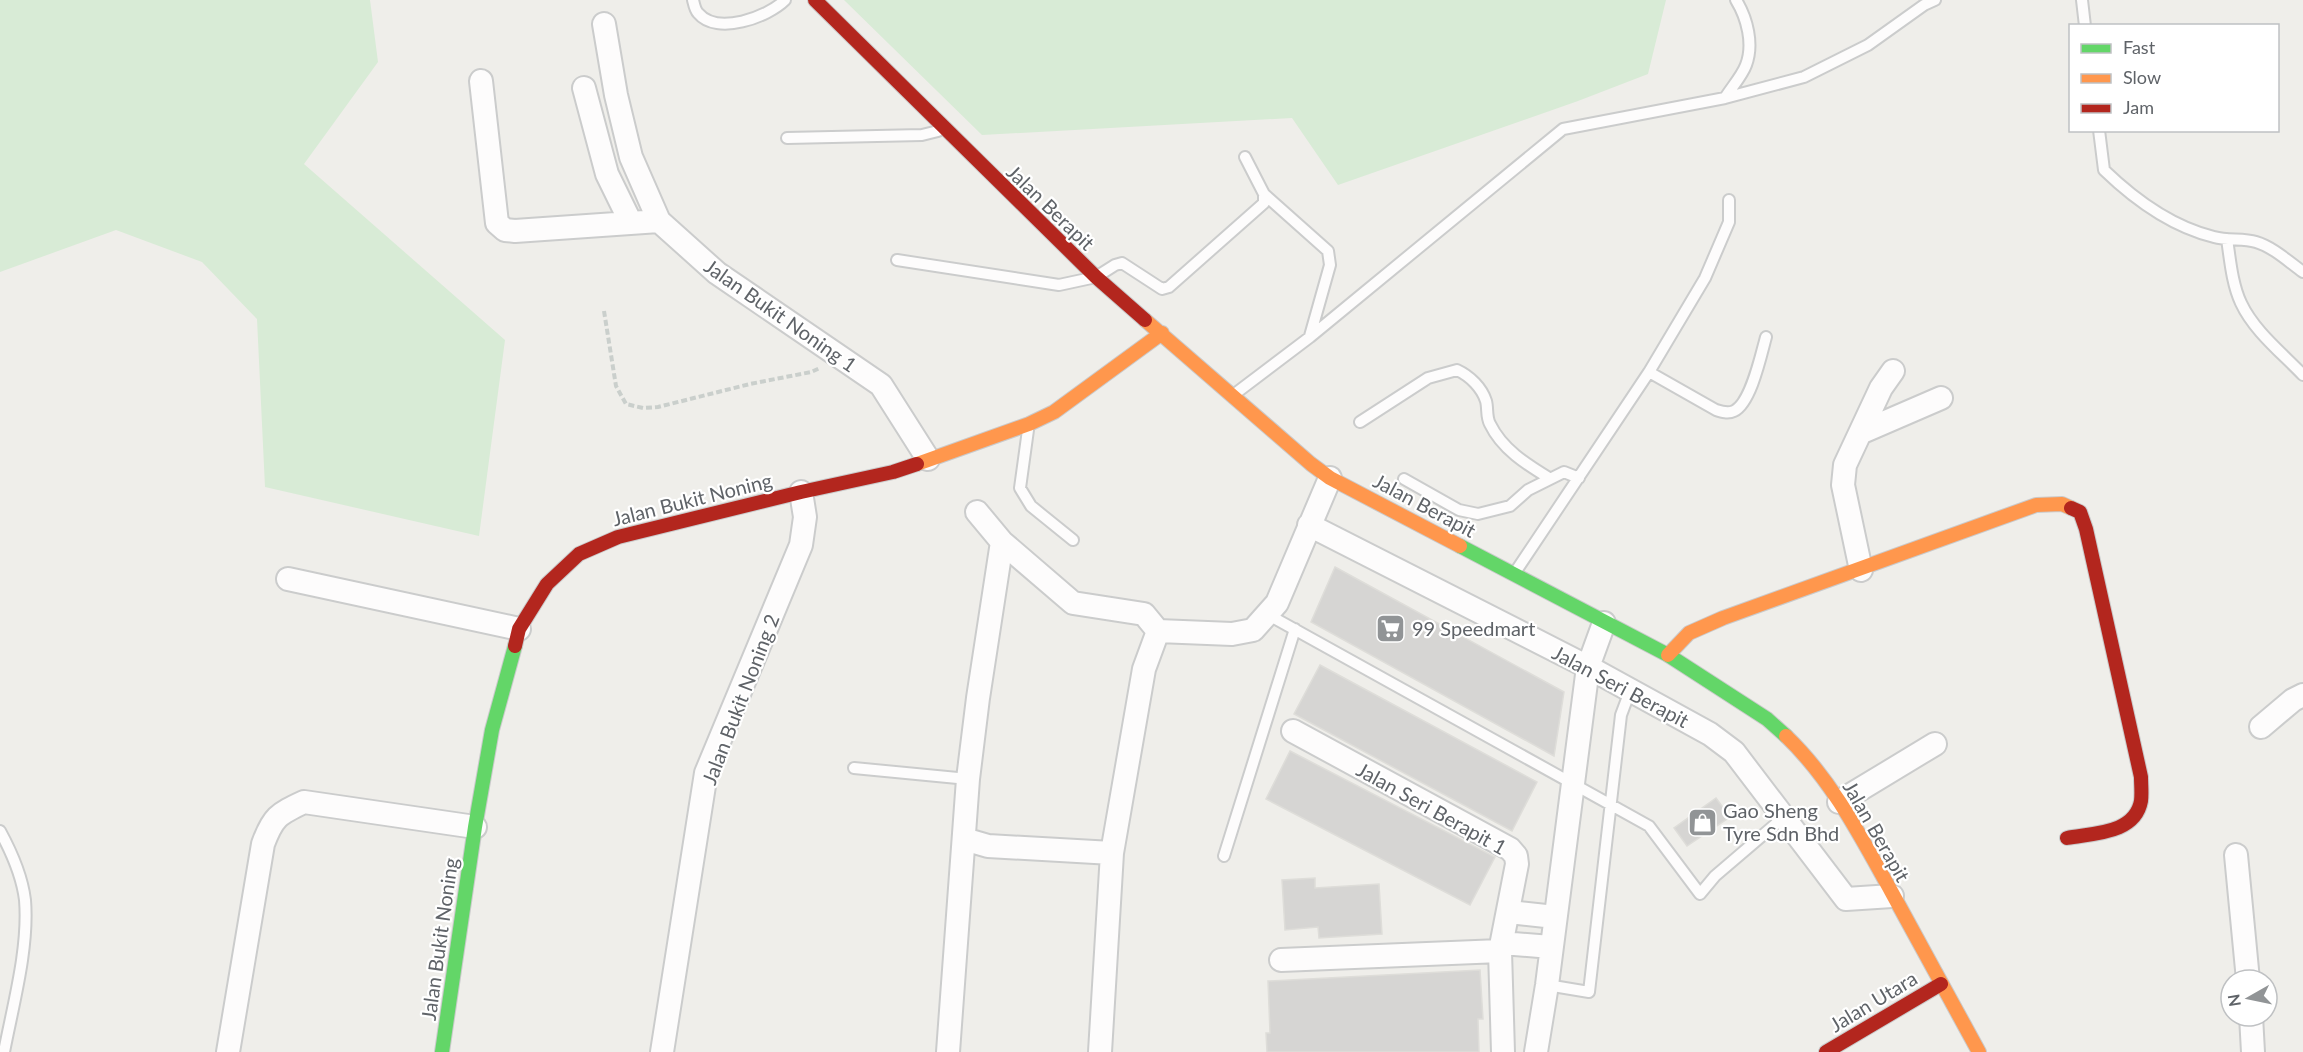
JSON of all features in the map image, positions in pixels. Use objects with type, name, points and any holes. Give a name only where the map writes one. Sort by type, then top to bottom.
[{"type":"street","name":"Jalan Berapit","points":[[815,0],[1096,277],[1330,478],[1668,655],[1767,719],[1798,748],[1839,802],[1978,1052]]},
{"type":"street","points":[[481,81],[497,223],[505,230],[659,221],[631,157],[616,95],[604,24]]},
{"type":"street","points":[[584,88],[607,174],[631,223]]},
{"type":"street","name":"Jalan Bukit Noning 1","points":[[659,221],[717,273],[881,385],[928,459]]},
{"type":"street","name":"Jalan Bukit Noning","points":[[442,1052],[475,827],[492,730],[519,629],[547,584],[579,554],[618,537],[893,472],[1029,424],[1054,412],[1162,333]]},
{"type":"street","points":[[1861,570],[1843,485],[1845,465],[1881,388],[1893,371]]},
{"type":"street","points":[[1860,433],[1941,398]]},
{"type":"street","points":[[977,512],[1002,542],[1073,603],[1144,614],[1158,631],[1232,634],[1252,630],[1277,603],[1330,478]]},
{"type":"street","name":"Jalan Bukit Noning 2","points":[[663,1052],[706,773],[801,544],[805,517],[801,492]]},
{"type":"street","points":[[1668,655],[1689,633],[1724,618],[2036,505],[2062,504],[2080,512],[2141,777],[2140,802],[2132,820],[2118,829],[2067,838]]},
{"type":"street","name":"Jalan Seri Berapit","points":[[1309,525],[1588,667],[1710,734],[1734,752],[1846,899],[1892,896]]},
{"type":"street","points":[[948,1052],[968,779],[1002,542]]},
{"type":"street","points":[[288,579],[519,629]]},
{"type":"street","points":[[1536,1052],[1588,667],[1604,623]]},
{"type":"street","points":[[1100,1052],[1112,853],[1144,669],[1158,631]]},
{"type":"street","points":[[2261,727],[2293,700],[2303,695]]},
{"type":"street","name":"Jalan Seri Berapit 1","points":[[1293,731],[1510,849],[1516,856],[1517,864],[1501,947],[1503,1052]]},
{"type":"street","points":[[1839,802],[1935,744]]},
{"type":"street","points":[[228,1052],[263,844],[270,823],[284,811],[304,802],[475,827]]},
{"type":"street","points":[[963,839],[988,846],[1112,853]]},
{"type":"street","points":[[2236,855],[2247,968]]},
{"type":"street","points":[[1509,912],[1555,917]]},
{"type":"street","points":[[1281,960],[1501,947],[1551,947]]},
{"type":"street","name":"Jalan Utara","points":[[1826,1052],[1941,984]]},
{"type":"street","points":[[2252,1028],[2253,1052]]},
{"type":"lane","points":[[693,0],[697,13],[707,20],[725,25],[743,22],[780,5],[785,0]]},
{"type":"lane","points":[[1725,98],[1746,66],[1749,44],[1746,15],[1736,0]]},
{"type":"lane","points":[[1233,395],[1310,337],[1563,129],[1725,98],[1804,77],[1869,45],[1924,5],[1935,0]]},
{"type":"lane","points":[[2082,0],[2085,24]]},
{"type":"lane","points":[[787,138],[922,135],[945,130]]},
{"type":"lane","points":[[2098,132],[2104,170],[2129,193],[2182,225],[2215,238],[2257,242],[2285,258],[2303,272]]},
{"type":"lane","points":[[1245,157],[1264,194],[1328,251],[1330,265],[1310,337]]},
{"type":"lane","points":[[897,260],[1059,285],[1096,277],[1115,264],[1122,263],[1162,289],[1169,288],[1264,203],[1264,194]]},
{"type":"lane","points":[[1514,574],[1649,372],[1705,278],[1729,222],[1729,200]]},
{"type":"lane","points":[[2227,239],[2240,302],[2251,321],[2303,375]]},
{"type":"lane","points":[[1649,372],[1716,410],[1725,413],[1736,411],[1747,397],[1767,337]]},
{"type":"lane","points":[[1360,422],[1428,378],[1457,370],[1468,375],[1479,389],[1486,401],[1488,422],[1498,438],[1525,464],[1549,478]]},
{"type":"lane","points":[[1029,424],[1020,488],[1031,506],[1073,540]]},
{"type":"lane","points":[[1404,479],[1459,510],[1478,514],[1510,506],[1528,490],[1564,472],[1579,478]]},
{"type":"lane","points":[[1268,614],[1649,826],[1700,894],[1715,876],[1784,817]]},
{"type":"lane","points":[[1224,856],[1295,629]]},
{"type":"lane","points":[[1546,985],[1589,992],[1621,715],[1630,691]]},
{"type":"lane","points":[[854,768],[968,779]]},
{"type":"lane","points":[[0,831],[20,875],[25,901],[19,974],[4,1052]]},
{"type":"path","points":[[604,310],[616,386],[626,404],[644,408],[658,407],[750,384],[811,372],[843,358]]},
{"type":"green space","points":[[0,0],[370,0],[378,62],[304,164],[505,340],[479,536],[265,487],[257,319],[202,262],[116,230],[0,272]]},
{"type":"green space","points":[[844,0],[1666,0],[1648,74],[1578,101],[1338,185],[1292,118],[982,135]]},
{"type":"building","points":[[1335,567],[1564,692],[1554,756],[1311,622]]},
{"type":"building","points":[[1320,665],[1537,782],[1512,831],[1294,714]]},
{"type":"building","points":[[1290,751],[1495,857],[1470,905],[1266,799]]},
{"type":"building","name":"Gao Sheng Tyre Sdn Bhd","points":[[1716,798],[1730,817],[1687,846],[1674,828]]},
{"type":"building","points":[[1315,878],[1315,888],[1379,884],[1382,934],[1319,938],[1318,927],[1285,930],[1282,880]]},
{"type":"building","points":[[1480,970],[1483,1019],[1478,1019],[1479,1052],[1267,1052],[1266,1033],[1270,1033],[1268,981]]},
{"type":"traffic: fast","points":[[1460,546],[1668,655],[1767,719],[1786,736]]},
{"type":"traffic: fast","points":[[442,1052],[475,827],[492,730],[515,646]]},
{"type":"traffic: slow","points":[[1145,320],[1330,478],[1460,546]]},
{"type":"traffic: slow","points":[[917,464],[1029,424],[1054,412],[1162,333]]},
{"type":"traffic: slow","points":[[1668,655],[1689,633],[1723,618],[2036,505],[2062,504],[2071,508]]},
{"type":"traffic: slow","points":[[1786,736],[1832,790],[1868,850],[1979,1052]]},
{"type":"traffic: jam","points":[[815,0],[1096,277],[1145,320]]},
{"type":"traffic: jam","points":[[515,646],[519,629],[547,584],[579,554],[618,537],[893,472],[917,464]]},
{"type":"traffic: jam","points":[[2067,838],[2100,833],[2122,826],[2131,820],[2141,801],[2141,777],[2086,529],[2080,512],[2071,508]]},
{"type":"traffic: jam","points":[[1826,1052],[1941,984]]},
{"type":"place","name":"99 Speedmart","points":[[1391,628]]},
{"type":"place","name":"Gao Sheng Tyre Sdn Bhd","points":[[1702,822]]}]
